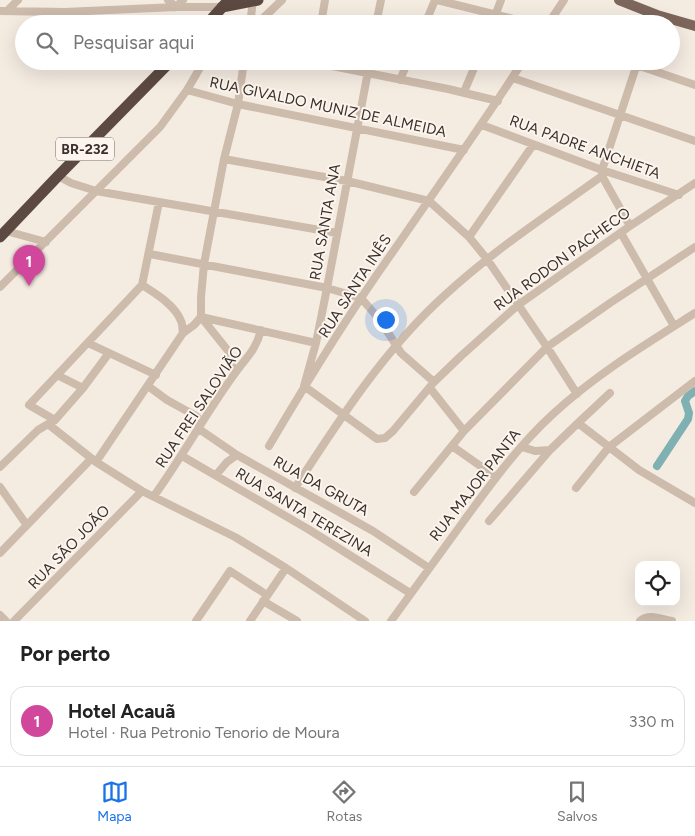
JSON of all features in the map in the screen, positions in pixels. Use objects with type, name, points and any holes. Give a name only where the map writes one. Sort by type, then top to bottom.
[{"type":"highway","points":[[216,15],[226,4],[255,1]]},
{"type":"highway","name":"BR-232","points":[[3,234],[162,70]]},
{"type":"main road","points":[[619,0],[647,15]]},
{"type":"main road","points":[[680,23],[695,26]]},
{"type":"street","points":[[4,11],[18,0]]},
{"type":"street","points":[[168,0],[176,7]]},
{"type":"street","points":[[176,7],[183,0]]},
{"type":"street","points":[[266,15],[282,0]]},
{"type":"street","points":[[322,15],[325,0]]},
{"type":"street","points":[[378,15],[380,0]]},
{"type":"street","points":[[429,15],[436,0],[500,15]]},
{"type":"street","points":[[496,14],[501,0]]},
{"type":"street","points":[[554,15],[564,0]]},
{"type":"street","points":[[252,15],[255,1]]},
{"type":"street","points":[[4,11],[87,12],[226,4]]},
{"type":"street","points":[[0,287],[160,127],[187,90],[199,70]]},
{"type":"street","points":[[234,374],[229,352],[201,317],[201,297],[204,264],[224,159],[238,104],[243,70]]},
{"type":"street","points":[[353,70],[464,92],[498,101]]},
{"type":"street","name":"RUA SANTA ANA","points":[[304,386],[316,343],[368,70]]},
{"type":"street","points":[[400,80],[404,70]]},
{"type":"street","points":[[464,92],[473,70]]},
{"type":"street","name":"RUA SANTA INÊS","points":[[269,446],[304,386],[361,298],[482,125],[518,70]]},
{"type":"street","points":[[295,488],[342,414],[395,347],[444,295],[487,259],[602,173],[635,70]]},
{"type":"street","points":[[655,70],[695,85]]},
{"type":"street","points":[[513,78],[695,141]]},
{"type":"street","name":"RUA GIVALDO MUNIZ DE ALMEIDA","points":[[187,90],[238,104],[464,150]]},
{"type":"street","name":"RUA PADRE ANCHIETA","points":[[482,125],[602,173],[679,195]]},
{"type":"street","points":[[469,237],[533,145]]},
{"type":"street","points":[[224,159],[346,181],[429,201],[469,237],[487,259],[547,347],[576,394]]},
{"type":"street","points":[[602,173],[630,226]]},
{"type":"street","points":[[58,176],[96,192],[337,233]]},
{"type":"street","name":"RUA RODON PACHECO","points":[[342,414],[377,438],[385,438],[432,385],[461,356],[518,305],[695,183]]},
{"type":"street","points":[[159,202],[150,254],[142,285],[29,405],[94,460],[142,491],[235,537],[286,568],[365,621]]},
{"type":"street","points":[[621,233],[674,326]]},
{"type":"street","points":[[3,234],[46,242]]},
{"type":"street","points":[[414,492],[464,431],[547,347],[695,247]]},
{"type":"street","points":[[150,254],[327,288],[361,298],[380,320],[395,347],[432,385],[464,431]]},
{"type":"street","points":[[142,285],[167,302],[181,320],[183,333]]},
{"type":"street","name":"RUA MAJOR PANTA","points":[[391,621],[496,477],[530,436],[576,394],[632,354],[695,313]]},
{"type":"street","points":[[201,317],[316,343]]},
{"type":"street","points":[[0,553],[26,524],[94,460],[156,375],[183,333],[201,317]]},
{"type":"street","name":"RUA FREI SALOVIÃO","points":[[154,496],[234,374],[249,357],[258,343],[261,330]]},
{"type":"street","points":[[88,343],[156,375]]},
{"type":"street","points":[[0,466],[38,430],[51,422],[83,388],[109,353]]},
{"type":"street","points":[[57,375],[83,388]]},
{"type":"street","points":[[148,386],[167,400],[200,419],[199,429]]},
{"type":"street","points":[[304,386],[342,414]]},
{"type":"street","points":[[576,488],[609,447],[693,386]]},
{"type":"street","points":[[489,521],[550,450],[610,393]]},
{"type":"street","points":[[578,423],[639,470],[695,503]]},
{"type":"street","name":"RUA DA GRUTA","points":[[199,429],[237,454],[373,531],[429,568]]},
{"type":"street","points":[[452,446],[496,477]]},
{"type":"street","points":[[522,447],[535,451],[550,450]]},
{"type":"street","points":[[216,475],[237,454]]},
{"type":"street","name":"RUA SANTA TEREZINA","points":[[182,456],[308,529],[410,593]]},
{"type":"street","points":[[0,487],[26,524]]},
{"type":"street","name":"RUA SÃO JOÃO","points":[[14,621],[142,491]]},
{"type":"street","points":[[250,621],[286,568]]},
{"type":"street","points":[[196,621],[230,572],[297,621]]},
{"type":"street","points":[[0,615],[6,621]]},
{"type":"street","points":[[640,621],[646,616],[650,616],[672,621]]},
{"type":"waterway","points":[[657,466],[688,419],[689,413],[685,401],[695,391]]},
{"type":"place","name":"Hotel Acauã","points":[[29,286]]}]
